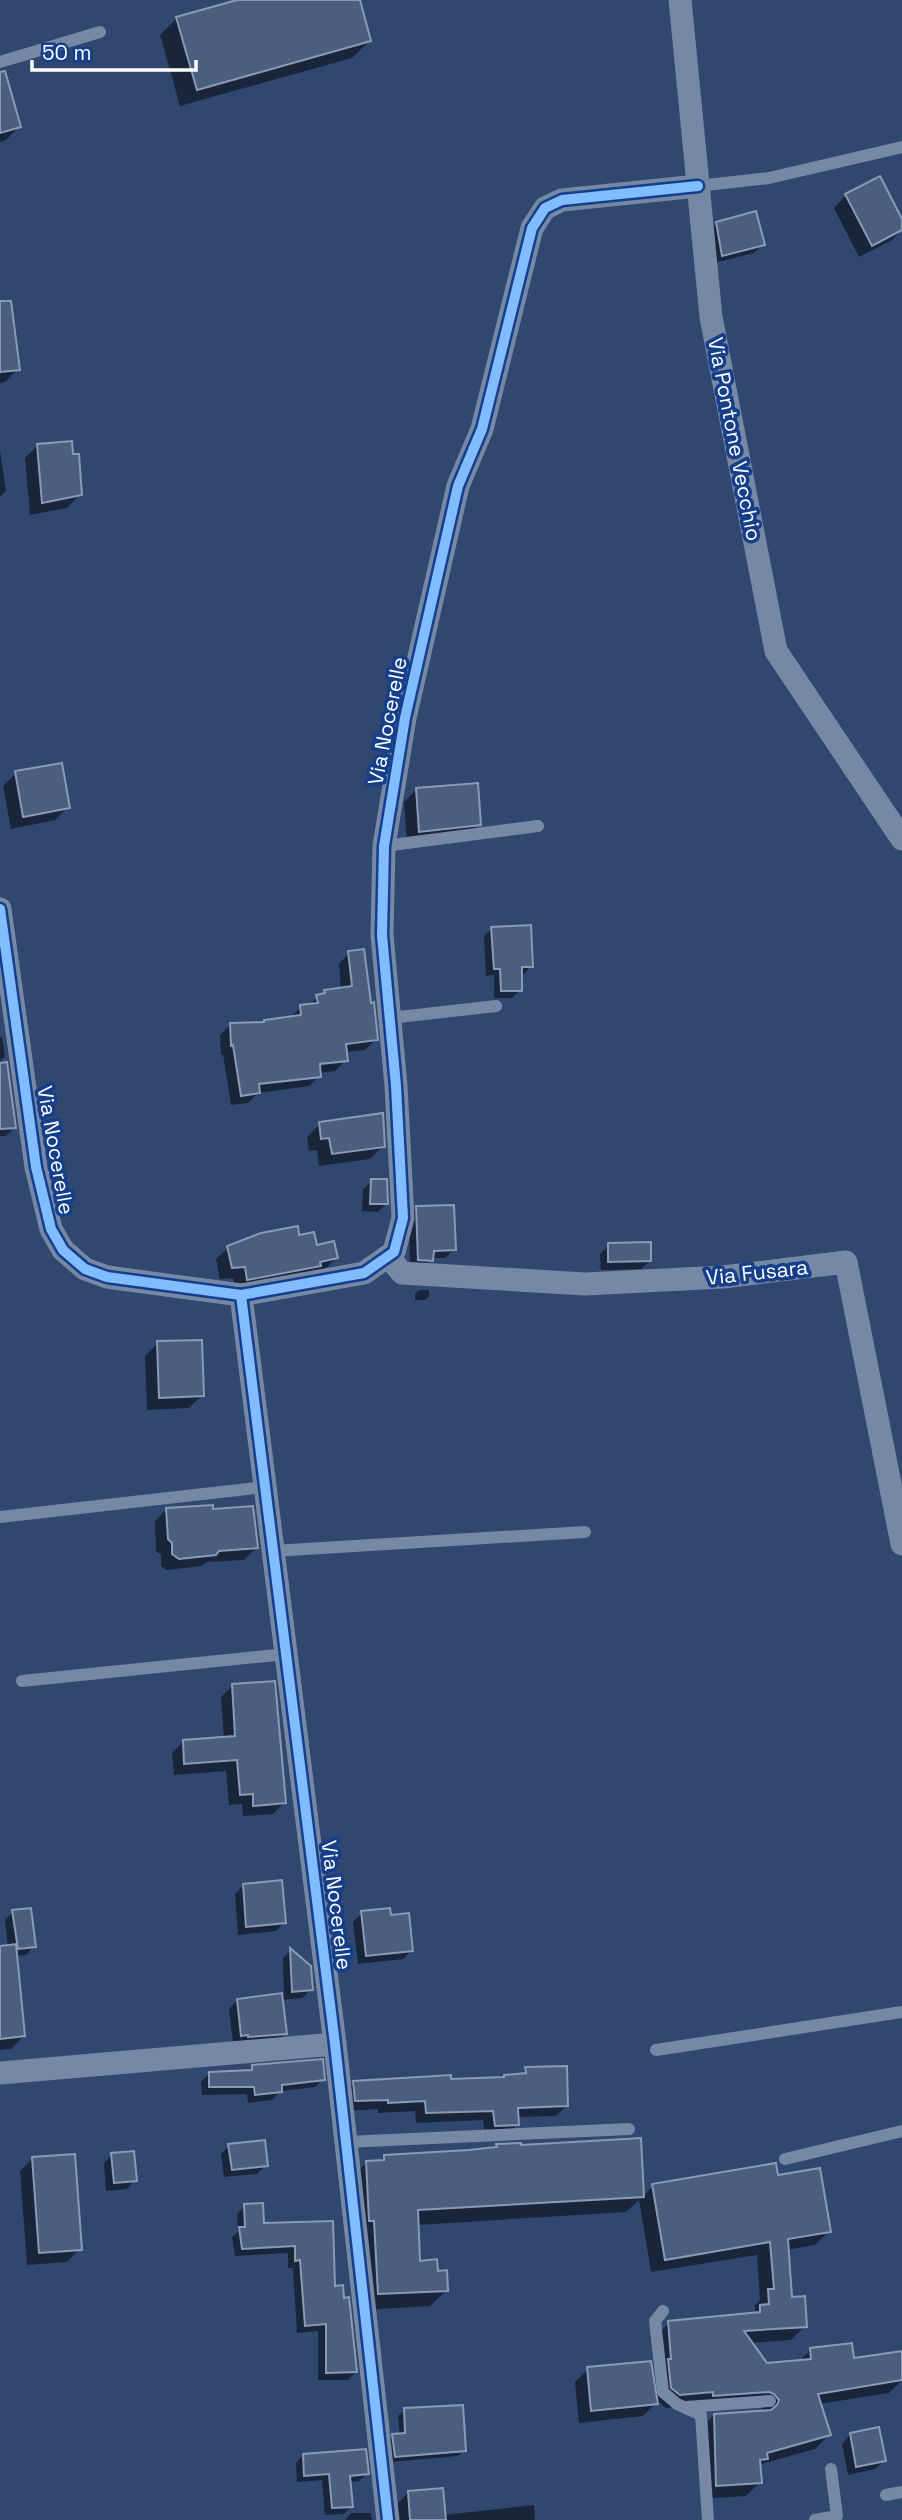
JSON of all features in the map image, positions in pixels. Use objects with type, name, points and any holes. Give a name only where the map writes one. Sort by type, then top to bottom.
[{"type":"street","name":"Via Pontone Vecchio","points":[[680,0],[711,317],[776,651],[902,839]]},
{"type":"street","name":"Via Nocerelle","points":[[0,909],[7,1012],[36,1167],[51,1229],[63,1250],[85,1269],[107,1277],[241,1296],[364,1273],[394,1252],[403,1218],[396,1087],[382,935],[384,846],[405,718],[458,486],[482,429],[532,228],[545,208],[562,200],[698,186]]},
{"type":"street","name":"Via Fusara","points":[[388,1256],[402,1273],[585,1284],[723,1277],[846,1262],[902,1544]]},
{"type":"street","name":"Via Nocerelle","points":[[241,1296],[335,2044],[388,2520]]},
{"type":"street","points":[[0,2073],[335,2044]]},
{"type":"lane","points":[[0,62],[100,32]]},
{"type":"lane","points":[[698,186],[769,178],[902,147]]},
{"type":"lane","points":[[384,846],[538,826]]},
{"type":"lane","points":[[390,1018],[496,1006]]},
{"type":"lane","points":[[0,1517],[265,1487]]},
{"type":"lane","points":[[273,1551],[585,1532]]},
{"type":"lane","points":[[22,1681],[286,1654]]},
{"type":"lane","points":[[656,2050],[902,2012]]},
{"type":"lane","points":[[346,2142],[629,2129]]},
{"type":"lane","points":[[785,2159],[902,2131]]},
{"type":"lane","points":[[663,2311],[655,2320],[663,2392],[701,2415],[708,2520]]},
{"type":"lane","points":[[685,2407],[770,2400]]},
{"type":"lane","points":[[815,2520],[837,2516],[831,2469]]},
{"type":"lane","points":[[886,2495],[902,2492]]},
{"type":"building","points":[[237,0],[360,0],[371,41],[197,90],[176,17]]},
{"type":"building","points":[[5,71],[21,127],[0,133],[0,72]]},
{"type":"building","points":[[880,176],[902,219],[902,230],[872,246],[845,194]]},
{"type":"building","points":[[756,211],[765,245],[722,256],[716,222]]},
{"type":"building","points":[[0,301],[11,301],[20,370],[0,372]]},
{"type":"building","points":[[72,441],[73,454],[79,454],[82,495],[42,503],[37,444]]},
{"type":"building","points":[[62,763],[70,808],[23,817],[15,771]]},
{"type":"building","points":[[478,783],[481,825],[419,832],[416,788]]},
{"type":"building","points":[[531,925],[533,967],[522,967],[522,991],[501,991],[500,969],[494,969],[491,927]]},
{"type":"building","points":[[364,949],[378,1040],[346,1044],[348,1061],[320,1064],[321,1077],[259,1084],[260,1093],[241,1096],[233,1045],[231,1046],[230,1023],[264,1022],[301,1015],[300,1005],[318,1003],[316,995],[325,993],[324,990],[352,986],[348,951]]},
{"type":"building","points":[[7,1062],[16,1128],[0,1129],[0,1063]]},
{"type":"building","points":[[383,1113],[385,1147],[332,1154],[329,1138],[321,1139],[319,1122]]},
{"type":"building","points":[[371,1179],[387,1179],[388,1204],[370,1204]]},
{"type":"building","points":[[454,1205],[456,1250],[434,1251],[433,1261],[418,1260],[416,1206]]},
{"type":"building","points":[[298,1226],[299,1235],[314,1232],[317,1245],[334,1241],[338,1258],[320,1262],[321,1266],[247,1280],[245,1267],[232,1268],[227,1246],[261,1233]]},
{"type":"building","points":[[651,1242],[651,1261],[608,1262],[608,1243]]},
{"type":"building","points":[[202,1340],[204,1396],[159,1398],[157,1341]]},
{"type":"building","points":[[213,1505],[213,1509],[253,1506],[258,1548],[219,1551],[216,1555],[179,1559],[172,1554],[166,1508]]},
{"type":"building","points":[[275,1681],[286,1803],[253,1806],[253,1794],[240,1795],[237,1760],[184,1764],[183,1740],[235,1736],[232,1684]]},
{"type":"building","points":[[282,1880],[286,1923],[246,1927],[243,1884]]},
{"type":"building","points":[[31,1908],[36,1947],[18,1949],[12,1910]]},
{"type":"building","points":[[390,1908],[391,1915],[409,1913],[413,1951],[366,1956],[361,1911]]},
{"type":"building","points":[[16,1944],[25,2036],[0,2039],[0,1946]]},
{"type":"building","points":[[290,1948],[311,1966],[313,1990],[292,1992]]},
{"type":"building","points":[[282,1993],[287,2034],[241,2036],[237,1999]]},
{"type":"building","points":[[323,2059],[325,2080],[282,2085],[282,2092],[255,2095],[254,2087],[209,2087],[209,2072],[252,2070],[252,2065]]},
{"type":"building","points":[[567,2066],[568,2106],[518,2108],[519,2125],[495,2126],[493,2111],[426,2113],[425,2101],[355,2101],[353,2081],[451,2075],[451,2079],[504,2077],[526,2073],[525,2067]]},
{"type":"building","points":[[641,2138],[644,2197],[418,2210],[420,2261],[437,2259],[438,2271],[447,2270],[448,2291],[378,2294],[374,2221],[369,2221],[366,2161],[384,2160],[384,2155],[469,2150],[497,2147],[496,2144]]},
{"type":"building","points":[[265,2140],[268,2166],[232,2170],[228,2144]]},
{"type":"building","points":[[134,2151],[137,2181],[114,2183],[111,2153]]},
{"type":"building","points":[[75,2154],[82,2250],[39,2253],[32,2157]]},
{"type":"building","points":[[776,2163],[778,2175],[820,2168],[831,2232],[788,2239],[792,2297],[805,2296],[807,2327],[744,2331],[767,2363],[811,2359],[810,2348],[852,2343],[854,2358],[902,2351],[902,2380],[818,2394],[831,2435],[767,2453],[768,2459],[760,2460],[762,2483],[716,2486],[714,2414],[771,2410],[779,2400],[769,2392],[713,2396],[713,2392],[680,2395],[671,2388],[668,2321],[760,2312],[760,2305],[769,2304],[768,2289],[774,2289],[770,2242],[665,2260],[652,2184]]},
{"type":"building","points":[[263,2203],[264,2223],[333,2221],[335,2286],[343,2285],[344,2298],[349,2297],[357,2372],[326,2373],[326,2324],[305,2326],[300,2260],[295,2261],[295,2246],[242,2249],[239,2227],[245,2227],[244,2204]]},
{"type":"building","points":[[651,2361],[658,2404],[591,2411],[587,2367]]},
{"type":"building","points":[[463,2405],[466,2451],[395,2457],[392,2434],[405,2433],[404,2408]]},
{"type":"building","points":[[879,2427],[886,2461],[856,2467],[850,2433]]},
{"type":"building","points":[[366,2449],[369,2474],[350,2476],[353,2507],[332,2508],[329,2474],[304,2476],[303,2454]]},
{"type":"building","points":[[443,2488],[446,2520],[410,2520],[408,2491]]},
{"type":"cycle path","points":[[241,1295],[364,1273],[394,1252],[403,1218],[396,1086],[382,935],[384,846],[405,718],[458,486],[482,429],[532,228],[545,208],[562,200],[698,186]]},
{"type":"cycle path","points":[[0,909],[36,1167],[51,1229],[63,1250],[85,1269],[107,1277],[241,1295],[335,2044],[388,2520]]}]
